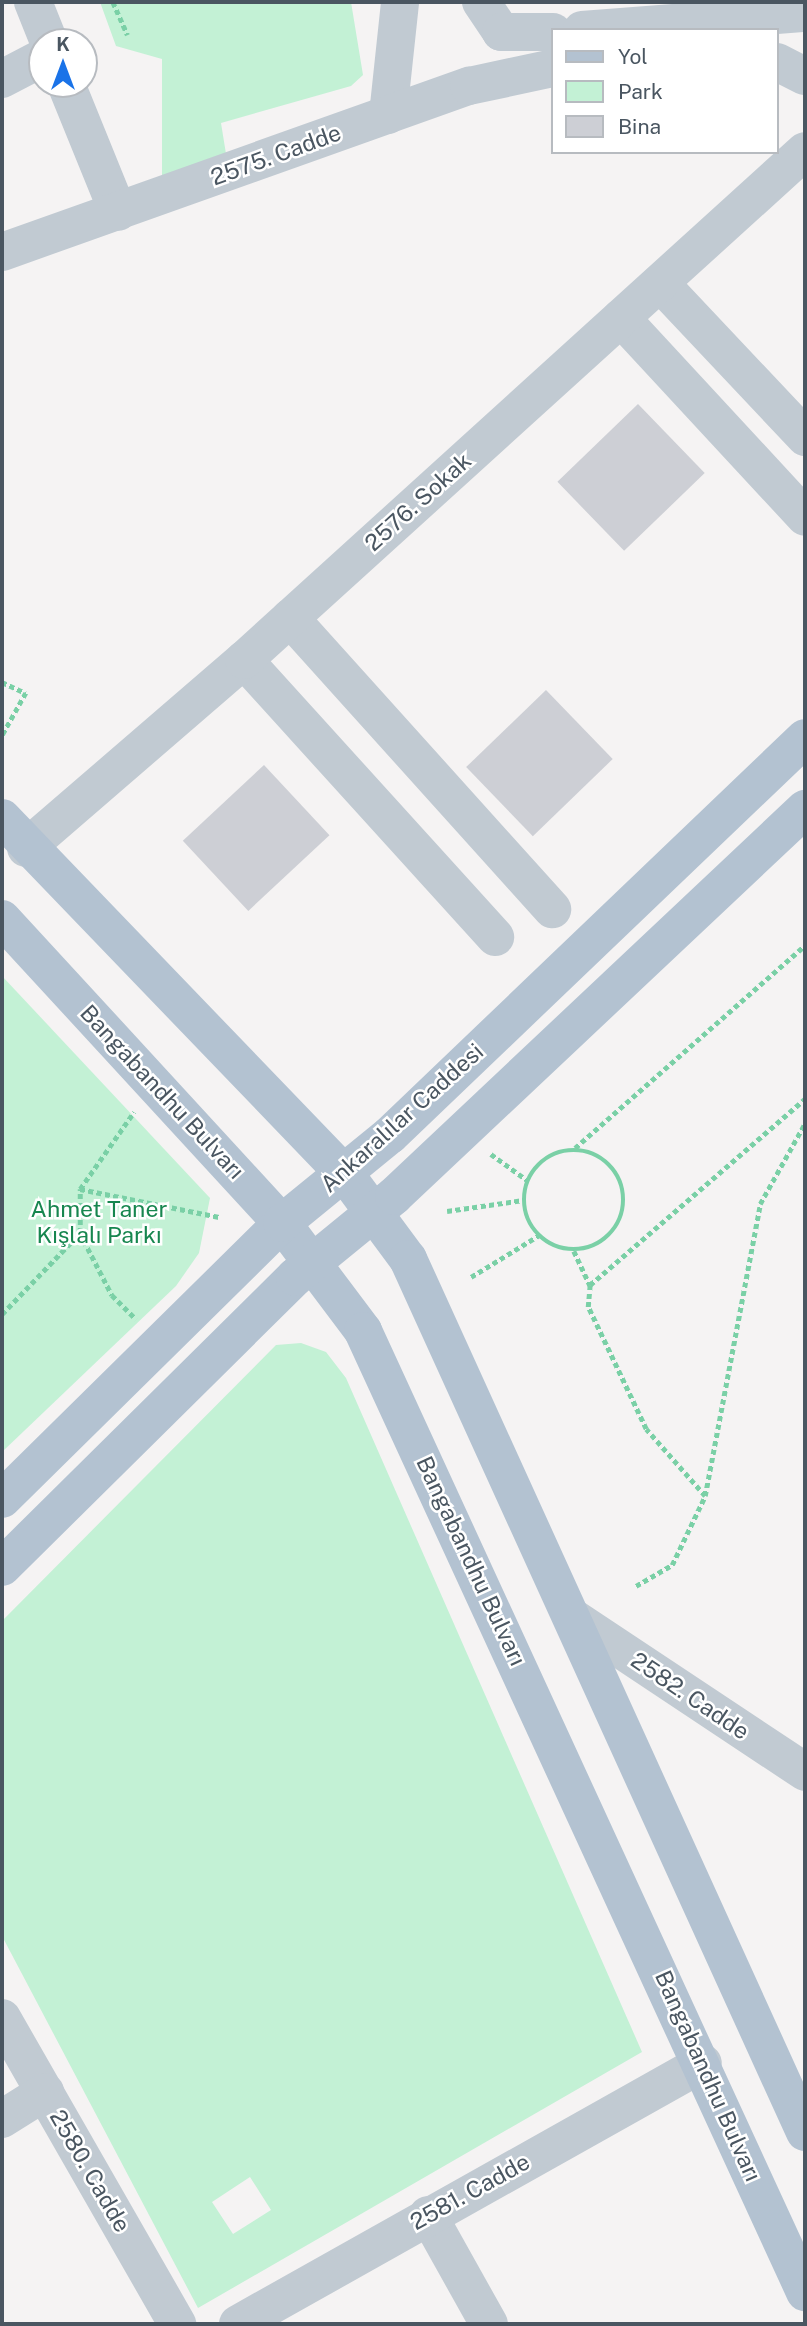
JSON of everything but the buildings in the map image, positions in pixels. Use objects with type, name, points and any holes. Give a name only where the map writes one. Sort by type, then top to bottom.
[{"type":"main road","name":"Ankaralılar Caddesi","points":[[2,1499],[282,1223],[345,1174],[805,738]]},
{"type":"main road","name":"Ankaralılar Caddesi","points":[[2,1567],[314,1260],[375,1213],[805,810]]},
{"type":"main road","points":[[2,818],[26,848],[345,1174],[375,1213],[429,1303],[575,1619],[805,2132]]},
{"type":"main road","name":"Bangabandhu Bulvarı","points":[[2,919],[282,1223],[314,1260],[370,1344],[704,2063],[805,2291]]},
{"type":"street","points":[[33,2],[43,28]]},
{"type":"street","points":[[382,2],[388,115]]},
{"type":"street","points":[[388,115],[400,2]]},
{"type":"street","points":[[481,2],[501,32],[552,32]]},
{"type":"street","points":[[608,28],[805,13]]},
{"type":"street","points":[[779,63],[805,76]]},
{"type":"street","points":[[2,79],[28,65]]},
{"type":"street","name":"2575. Cadde","points":[[2,252],[469,86],[552,68]]},
{"type":"street","points":[[72,98],[118,212]]},
{"type":"street","name":"2576. Sokak","points":[[26,848],[244,660],[805,151]]},
{"type":"street","points":[[660,283],[805,437]]},
{"type":"street","points":[[621,318],[805,517]]},
{"type":"street","points":[[290,618],[552,909]]},
{"type":"street","points":[[244,660],[495,937]]},
{"type":"street","name":"2582. Cadde","points":[[575,1619],[805,1772]]},
{"type":"street","name":"2580. Cadde","points":[[2,2018],[177,2324]]},
{"type":"street","name":"2581. Cadde","points":[[238,2324],[428,2215],[704,2063]]},
{"type":"street","points":[[2,2119],[45,2092]]},
{"type":"street","points":[[428,2215],[489,2324]]},
{"type":"path","points":[[113,2],[128,35]]},
{"type":"path","points":[[2,682],[26,693],[2,736]]},
{"type":"path","points":[[574,1149],[604,1159],[625,1200],[604,1241],[574,1251],[538,1236],[523,1200],[527,1180],[546,1158],[574,1149],[805,945]]},
{"type":"path","points":[[590,1285],[805,1099]]},
{"type":"path","points":[[140,1108],[119,1126],[80,1189],[80,1233],[112,1295],[143,1325]]},
{"type":"path","points":[[636,1586],[672,1565],[705,1496],[760,1204],[805,1123]]},
{"type":"path","points":[[486,1150],[527,1180]]},
{"type":"path","points":[[80,1189],[219,1217]]},
{"type":"path","points":[[447,1211],[523,1200]]},
{"type":"path","points":[[2,1314],[80,1233]]},
{"type":"path","points":[[471,1277],[538,1236]]},
{"type":"path","points":[[574,1251],[590,1285],[588,1307],[646,1429],[705,1496]]},
{"type":"green space","points":[[100,2],[351,2],[363,75],[351,86],[221,123],[227,160],[162,180],[162,59],[116,46]]},
{"type":"green space","name":"Ahmet Taner Kışlalı Parkı","points":[[2,976],[210,1198],[199,1253],[176,1286],[2,1452]]},
{"type":"green space","points":[[301,1343],[326,1352],[346,1378],[642,2052],[198,2308],[2,1936],[2,1621],[276,1345]],"holes":[[[250,2177],[271,2210],[233,2234],[212,2202]]]}]
